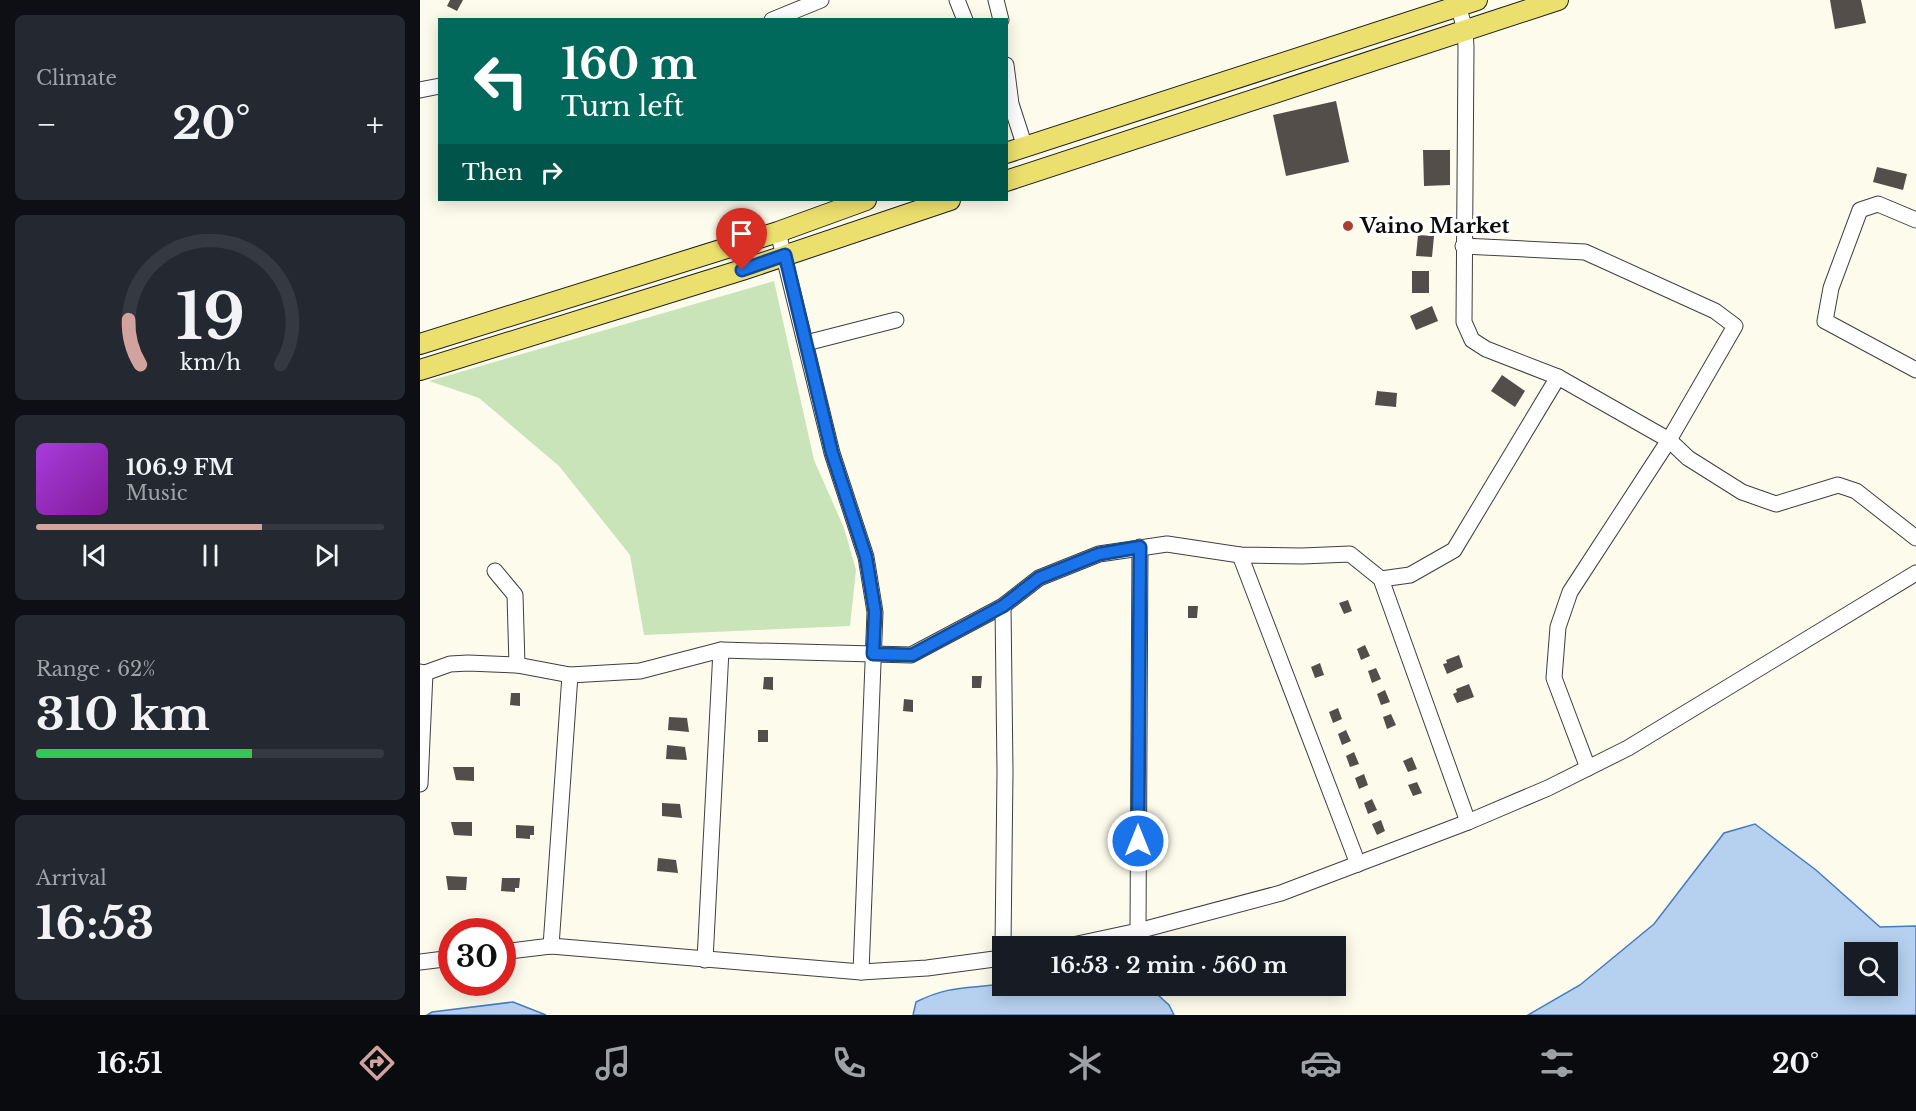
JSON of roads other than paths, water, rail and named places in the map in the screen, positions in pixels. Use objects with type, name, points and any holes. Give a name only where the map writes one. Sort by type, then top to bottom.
[{"type":"main road","points":[[1032,173],[1016,150],[1477,0]]},
{"type":"main road","points":[[1008,180],[1465,30],[1530,4],[1558,0]]},
{"type":"main road","points":[[420,344],[778,232],[863,201]]},
{"type":"main road","points":[[420,370],[785,255],[947,201]]},
{"type":"street","points":[[777,18],[821,0]]},
{"type":"street","points":[[957,0],[964,18]]},
{"type":"street","points":[[996,0],[1000,18]]},
{"type":"street","points":[[1458,6],[1465,30],[1462,246],[1464,322],[1472,340],[1486,350],[1558,377],[1669,440],[1688,458],[1761,500],[1776,504],[1821,488],[1838,485],[1856,491],[1916,538]]},
{"type":"street","points":[[420,90],[438,86]]},
{"type":"street","points":[[1009,100],[1016,150]]},
{"type":"street","points":[[1916,220],[1878,204],[1860,210],[1831,288],[1825,321],[1916,370]]},
{"type":"street","points":[[778,232],[832,453],[866,557],[875,612],[861,972]]},
{"type":"street","points":[[1462,246],[1584,252],[1715,311],[1735,326],[1669,440],[1570,592],[1558,627],[1554,678],[1588,768]]},
{"type":"street","points":[[806,343],[896,320]]},
{"type":"street","points":[[1381,579],[1410,575],[1454,550],[1558,377]]},
{"type":"street","points":[[420,784],[423,672],[450,664],[517,665],[570,675],[640,671],[721,650],[912,655],[1003,606],[1039,578],[1099,554],[1167,544],[1240,555],[1350,554],[1381,579],[1468,822]]},
{"type":"street","points":[[1138,931],[1140,547]]},
{"type":"street","points":[[1240,555],[1358,864]]},
{"type":"street","points":[[495,571],[515,596],[517,665]]},
{"type":"street","points":[[1115,936],[1281,893],[1468,822],[1588,768],[1628,748],[1916,573]]},
{"type":"street","points":[[1003,606],[1005,772],[1003,936]]},
{"type":"street","points":[[705,960],[721,650]]},
{"type":"street","points":[[550,946],[570,675]]},
{"type":"street","points":[[516,950],[550,946],[861,972],[927,968],[992,959]]},
{"type":"street","points":[[420,962],[438,960]]},
{"type":"water","points":[[1755,824],[1816,870],[1880,927],[1916,926],[1916,1015],[1528,1015],[1580,985],[1654,924],[1724,833]]},
{"type":"water","points":[[992,985],[992,996],[1159,996],[1169,1005],[1174,1015],[913,1015],[916,1002],[959,988]]},
{"type":"water","points":[[513,1002],[546,1015],[427,1015],[432,1012]]},
{"type":"place","name":"Vaino Market","points":[[1348,226]]}]
